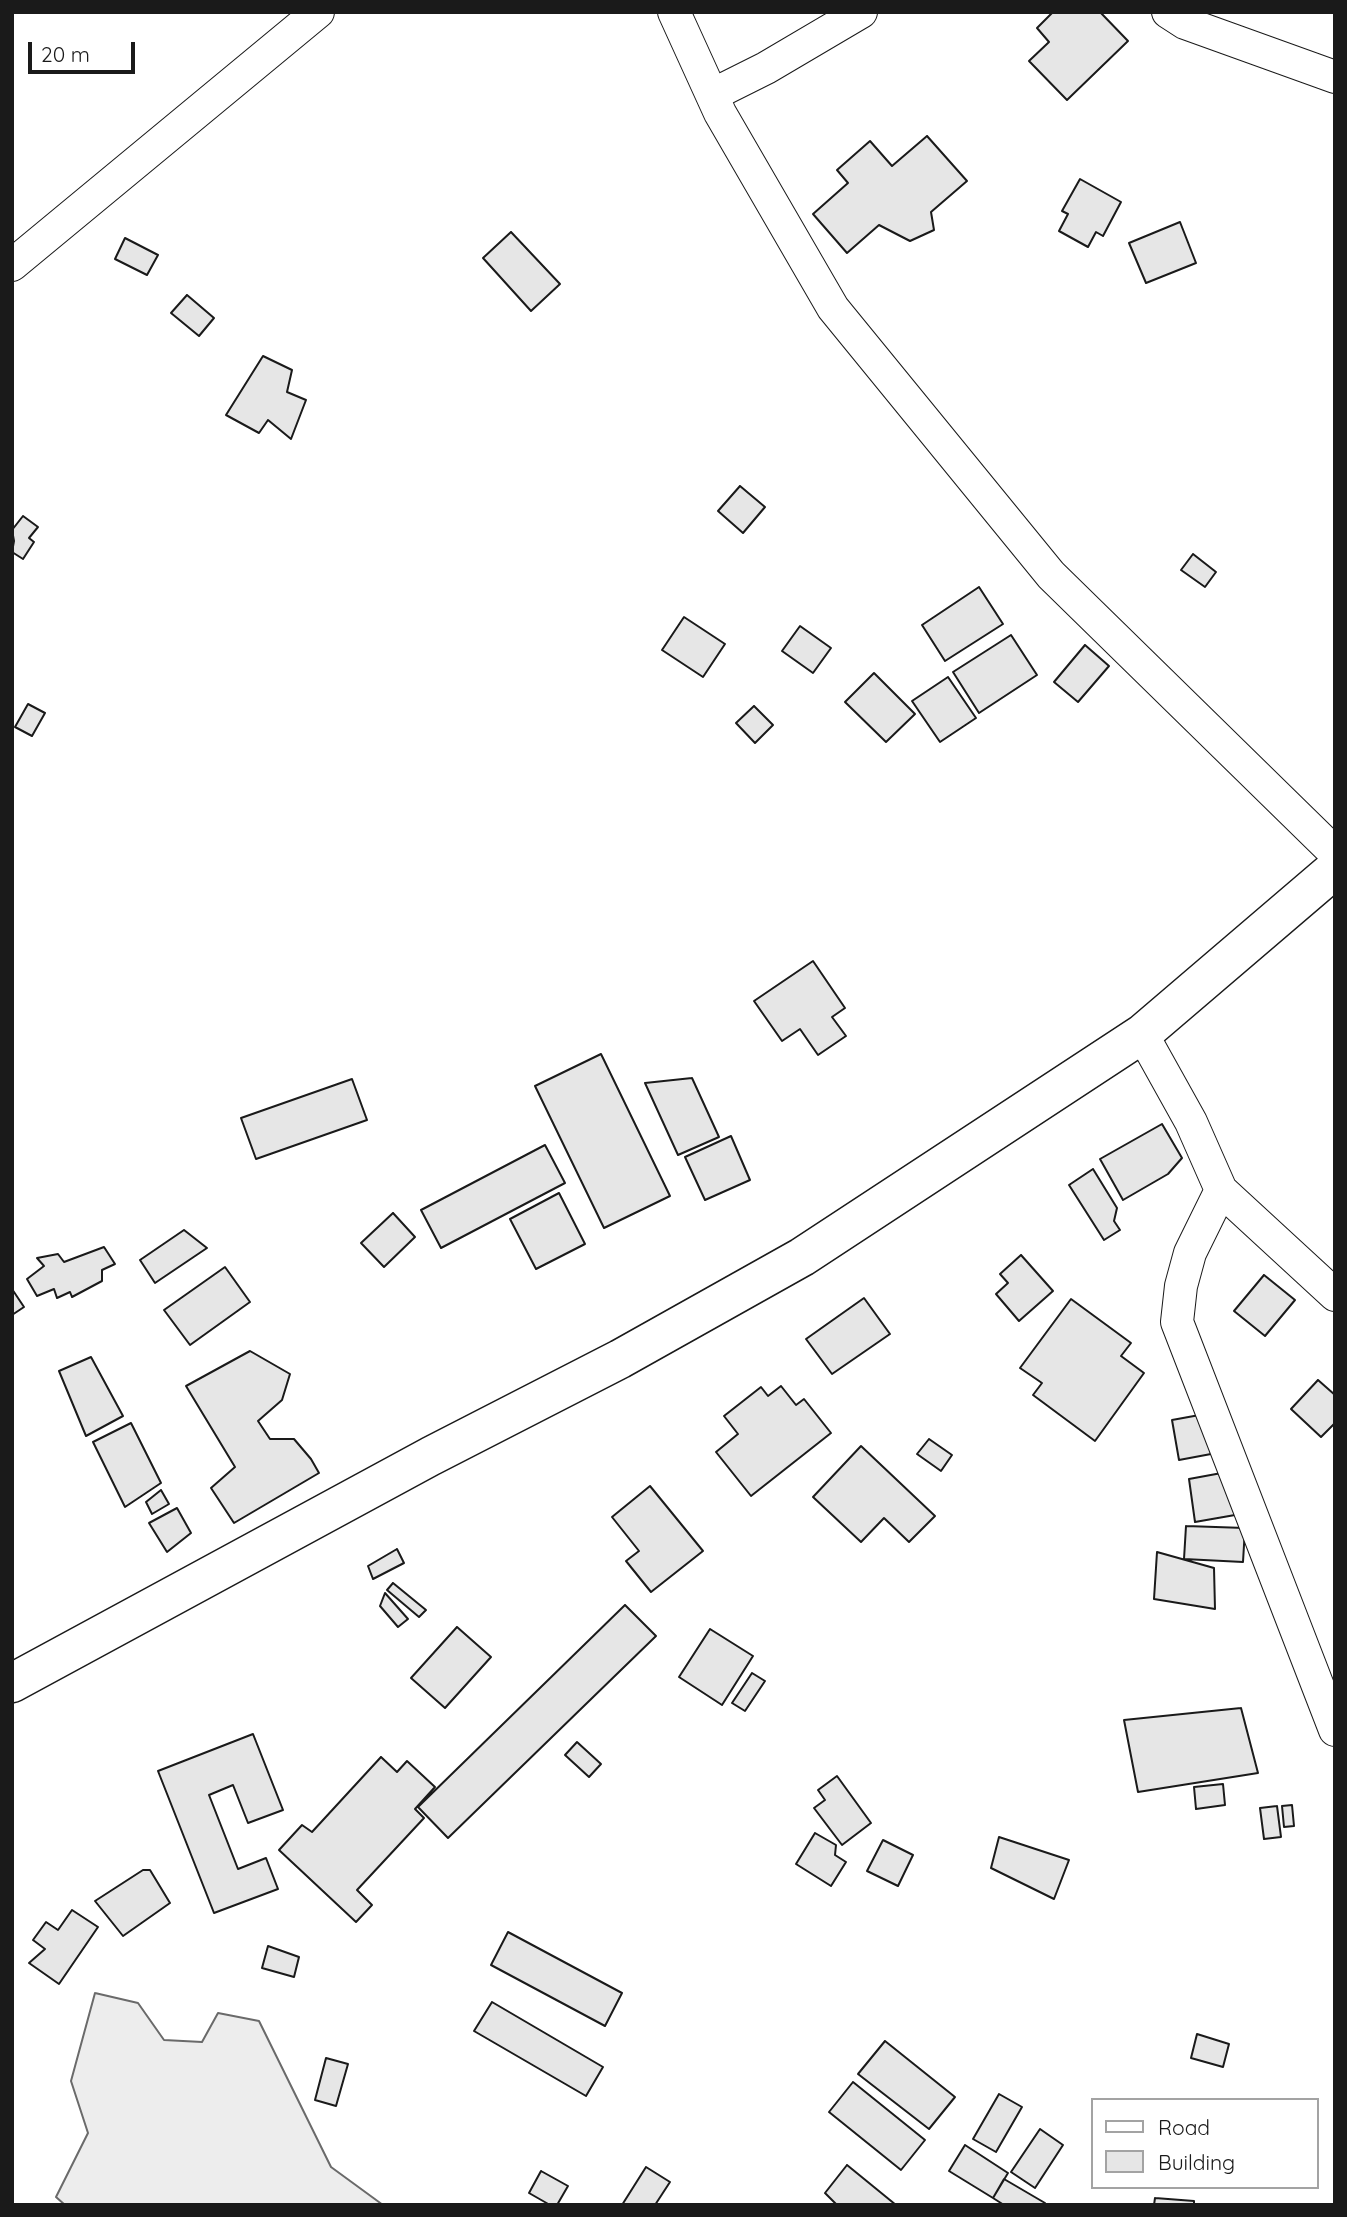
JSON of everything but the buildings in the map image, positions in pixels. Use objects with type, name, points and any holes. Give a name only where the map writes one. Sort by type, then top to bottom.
[{"type":"street","points":[[12,265],[318,12]]},
{"type":"street","points":[[674,12],[720,113],[833,308],[1051,575],[1335,853]]},
{"type":"street","points":[[712,95],[766,68],[861,12]]},
{"type":"street","points":[[1168,12],[1185,23],[1335,77]]},
{"type":"street","points":[[12,1683],[431,1456],[620,1359],[802,1257],[1142,1034],[1335,869]]},
{"type":"street","points":[[1142,1034],[1191,1122],[1221,1190],[1335,1295]]},
{"type":"street","points":[[1221,1190],[1190,1253],[1181,1286],[1177,1322],[1335,1730]]},
{"type":"shaded area","points":[[95,1993],[138,2003],[164,2040],[202,2042],[218,2013],[259,2021],[331,2167],[383,2205],[65,2205],[56,2197],[88,2133],[71,2081]]}]
